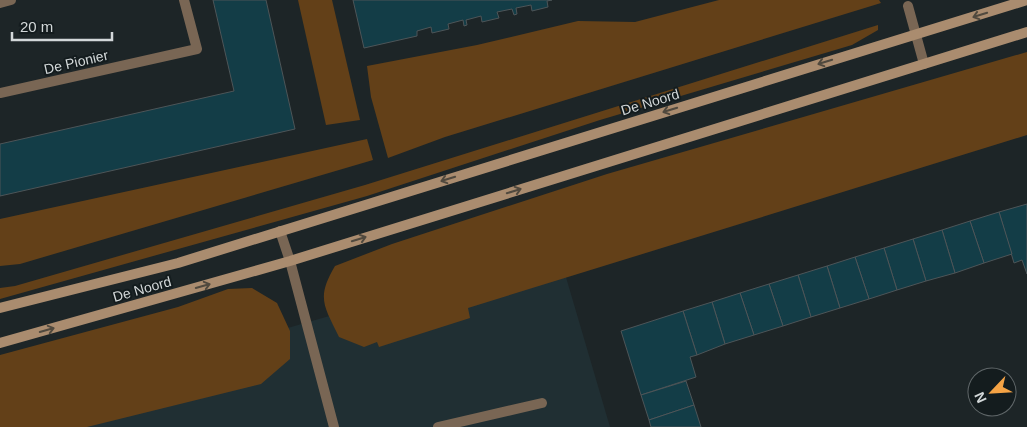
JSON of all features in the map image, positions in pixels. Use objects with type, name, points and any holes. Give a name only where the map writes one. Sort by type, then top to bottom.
[{"type":"main road","name":"De Noord","points":[[0,308],[178,263],[1027,0]]},
{"type":"main road","name":"De Noord","points":[[0,343],[290,260],[1027,32]]},
{"type":"street","points":[[0,3],[11,0]]},
{"type":"street","name":"De Pionier","points":[[0,93],[197,49],[184,0]]},
{"type":"street","points":[[908,6],[924,64]]},
{"type":"street","points":[[280,231],[290,260],[334,427]]},
{"type":"street","points":[[438,427],[542,403]]},
{"type":"shaded area","points":[[298,0],[332,0],[360,120],[326,125]]},
{"type":"shaded area","points":[[719,0],[879,0],[881,3],[445,137],[388,158],[371,97],[367,66],[477,45],[578,21],[635,22]]},
{"type":"shaded area","points":[[878,25],[878,30],[852,45],[600,120],[367,196],[0,299],[0,288],[15,286],[365,185]]},
{"type":"shaded area","points":[[1027,52],[1027,135],[468,308],[470,318],[379,347],[377,342],[364,347],[339,337],[326,309],[324,294],[329,277],[335,266],[392,244],[607,174]]},
{"type":"shaded area","points":[[367,139],[373,160],[20,264],[0,266],[0,219]]},
{"type":"shaded area","points":[[558,250],[610,427],[0,427],[0,411]]},
{"type":"shaded area","points":[[252,288],[277,303],[290,331],[290,359],[261,384],[87,427],[0,427],[0,355],[178,307],[228,289]]},
{"type":"building","points":[[213,0],[266,0],[295,129],[0,196],[0,144],[234,91]]},
{"type":"building","points":[[353,0],[552,0],[547,1],[548,7],[532,11],[531,5],[516,8],[517,14],[514,15],[512,9],[497,12],[499,18],[482,22],[481,16],[466,20],[467,25],[464,26],[463,20],[448,24],[449,29],[432,33],[431,27],[417,31],[417,36],[364,48]]},
{"type":"building","points":[[1027,204],[1027,274],[1022,260],[1014,263],[999,212]]},
{"type":"building","points":[[999,212],[1012,254],[984,263],[970,221]]},
{"type":"building","points":[[970,221],[984,263],[955,273],[942,230]]},
{"type":"building","points":[[942,230],[955,273],[926,281],[913,239]]},
{"type":"building","points":[[913,239],[926,281],[897,290],[884,248]]},
{"type":"building","points":[[884,248],[897,290],[869,299],[855,257]]},
{"type":"building","points":[[855,257],[869,299],[840,308],[827,266]]},
{"type":"building","points":[[827,266],[840,308],[811,317],[798,275]]},
{"type":"building","points":[[798,275],[811,317],[783,326],[769,284]]},
{"type":"building","points":[[769,284],[783,326],[754,335],[740,293]]},
{"type":"building","points":[[740,293],[754,335],[725,344],[712,302]]},
{"type":"building","points":[[712,302],[725,344],[697,355],[683,311]]},
{"type":"building","points":[[683,311],[697,355],[690,357],[696,377],[641,395],[621,331]]},
{"type":"building","points":[[686,381],[694,405],[649,420],[641,395]]},
{"type":"building","points":[[694,405],[701,427],[651,427],[649,420]]}]
